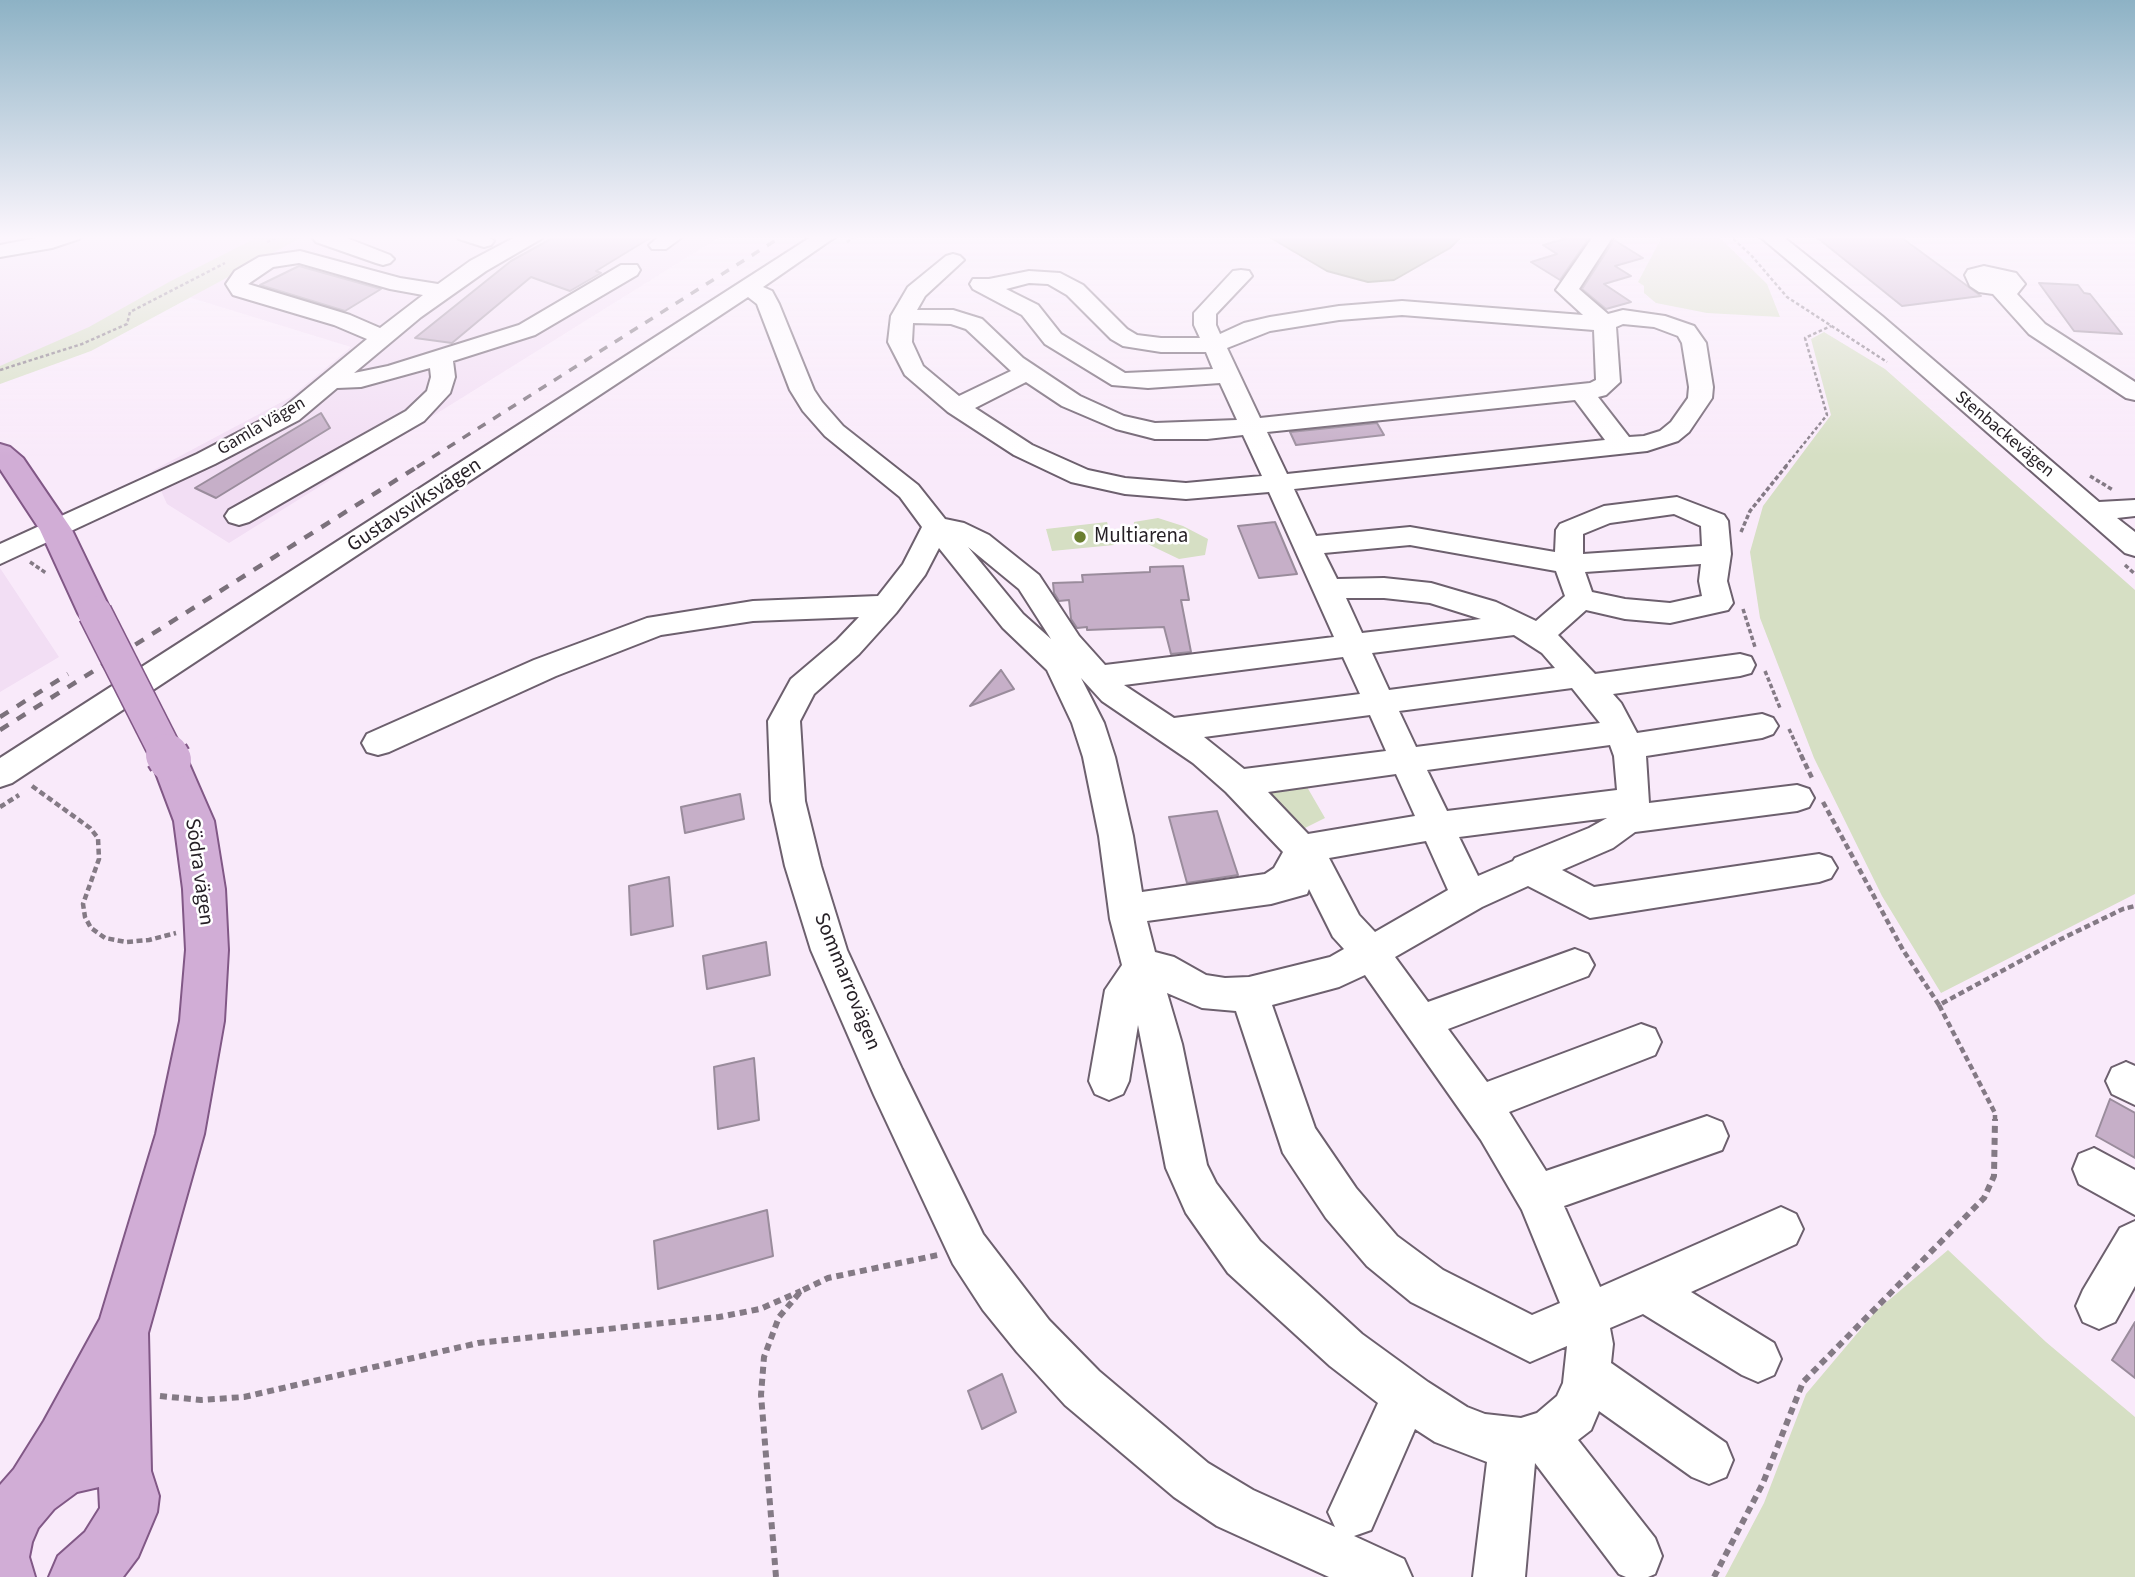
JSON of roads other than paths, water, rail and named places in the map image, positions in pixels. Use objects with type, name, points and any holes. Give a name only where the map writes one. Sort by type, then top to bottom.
[{"type":"main road","name":"Södra vägen","points":[[0,453],[12,464],[56,530],[170,760],[194,821],[204,889],[207,950],[202,1021],[180,1134],[123,1329],[64,1441],[17,1505],[3,1538],[0,1557],[5,1577]]},
{"type":"main road","name":"Södra vägen","points":[[84,1575],[112,1545],[128,1512],[130,1496],[123,1471],[123,1329]]},
{"type":"main road","points":[[17,1505],[55,1474],[85,1461],[100,1459],[116,1464],[123,1471]]},
{"type":"street","points":[[304,309],[342,320],[382,337]]},
{"type":"street","points":[[342,320],[360,309]]},
{"type":"street","name":"Gamla Vägen","points":[[0,555],[290,415],[333,381],[410,309]]},
{"type":"street","points":[[333,381],[361,380],[527,330],[563,309]]},
{"type":"street","name":"Gustavsviksvägen","points":[[0,774],[509,445],[714,309]]},
{"type":"street","points":[[770,309],[802,390],[823,421],[891,474],[909,491],[936,526],[1096,677],[1130,706],[1170,730],[1238,783],[1311,860],[1346,926],[1370,952],[1480,1104],[1537,1195],[1581,1296],[1590,1344],[1587,1374],[1574,1413],[1551,1433],[1528,1438],[1485,1438],[1452,1425],[1346,1350],[1244,1257],[1201,1198],[1187,1168],[1162,1044],[1127,909],[1116,836],[1099,757],[1088,723],[1038,624]]},
{"type":"street","points":[[906,309],[902,316],[900,342],[913,370],[957,407],[1023,450],[1080,476],[1151,490],[1186,491],[1276,483],[1622,446],[1669,436],[1696,408],[1701,387],[1694,343],[1686,331],[1666,323],[1623,317],[1606,324],[1410,309]]},
{"type":"street","points":[[1028,309],[1053,339],[1120,380],[1148,381],[1227,375]]},
{"type":"street","points":[[1094,309],[1119,334],[1131,341],[1161,345],[1214,345],[1252,328],[1270,324],[1339,313],[1395,309]]},
{"type":"street","points":[[1209,309],[1205,313],[1205,325],[1227,375],[1469,897]]},
{"type":"street","points":[[902,316],[953,317],[974,324],[1027,372],[1082,407],[1134,427],[1179,433],[1597,390],[1608,382],[1606,324],[1588,309]]},
{"type":"street","name":"Stenbackevägen","points":[[1859,309],[2131,543]]},
{"type":"street","points":[[2018,309],[2037,329],[2135,393]]},
{"type":"street","name":"Stenbackevägen","points":[[1874,321],[1962,383],[2131,543]]},
{"type":"street","points":[[239,516],[415,416],[438,393],[443,377],[441,357]]},
{"type":"street","points":[[957,407],[1027,372]]},
{"type":"street","points":[[1582,393],[1622,446]]},
{"type":"street","points":[[1096,677],[1528,630],[1580,599],[1568,564],[1570,530],[1604,515],[1677,505],[1714,521],[1717,554],[1568,564],[1410,537],[1305,546]]},
{"type":"street","name":"Sommarrovägen","points":[[936,526],[915,568],[886,606],[848,647],[802,687],[784,721],[784,763],[789,801],[803,866],[829,950],[888,1082],[968,1249],[1007,1304],[1082,1388],[1191,1480],[1235,1508],[1386,1577]]},
{"type":"street","points":[[1143,967],[1161,969],[1180,982],[1202,991],[1225,995],[1249,994],[1339,971],[1469,897],[1527,868],[1593,842],[1618,828],[1629,811],[1633,778],[1624,739],[1610,711],[1553,646],[1486,609],[1431,593],[1384,588],[1325,589]]},
{"type":"street","points":[[378,743],[545,668],[657,625],[753,611],[886,606]]},
{"type":"street","points":[[1170,730],[1378,701],[1753,662]]},
{"type":"street","points":[[1238,783],[1406,761],[1777,721]]},
{"type":"street","points":[[1127,909],[1297,883],[1311,860],[1435,826],[1629,811],[1810,791]]},
{"type":"street","points":[[1527,868],[1590,903],[1819,868]]},
{"type":"street","points":[[1420,1022],[1575,965]]},
{"type":"street","points":[[1109,1081],[1124,990],[1143,967]]},
{"type":"street","points":[[1249,994],[1298,1139],[1341,1203],[1382,1251],[1427,1286],[1530,1339],[1781,1229]]},
{"type":"street","points":[[1480,1104],[1641,1042]]},
{"type":"street","points":[[1537,1195],[1707,1136]]},
{"type":"street","points":[[2094,1169],[2135,1194]]},
{"type":"street","points":[[2099,1306],[2135,1243]]},
{"type":"street","points":[[1646,1290],[1758,1359]]},
{"type":"street","points":[[1587,1374],[1709,1460]]},
{"type":"street","points":[[1353,1512],[1406,1394]]},
{"type":"street","points":[[1528,1438],[1637,1556]]},
{"type":"street","points":[[1499,1577],[1528,1438]]},
{"type":"lane","points":[[1580,599],[1625,609],[1670,613],[1718,603],[1713,581],[1717,554]]},
{"type":"railway","points":[[417,467],[668,309]]},
{"type":"railway","points":[[0,730],[420,465]]},
{"type":"railway","points":[[0,717],[68,674]]},
{"type":"place","name":"Multiarena","points":[[1080,537]]}]
